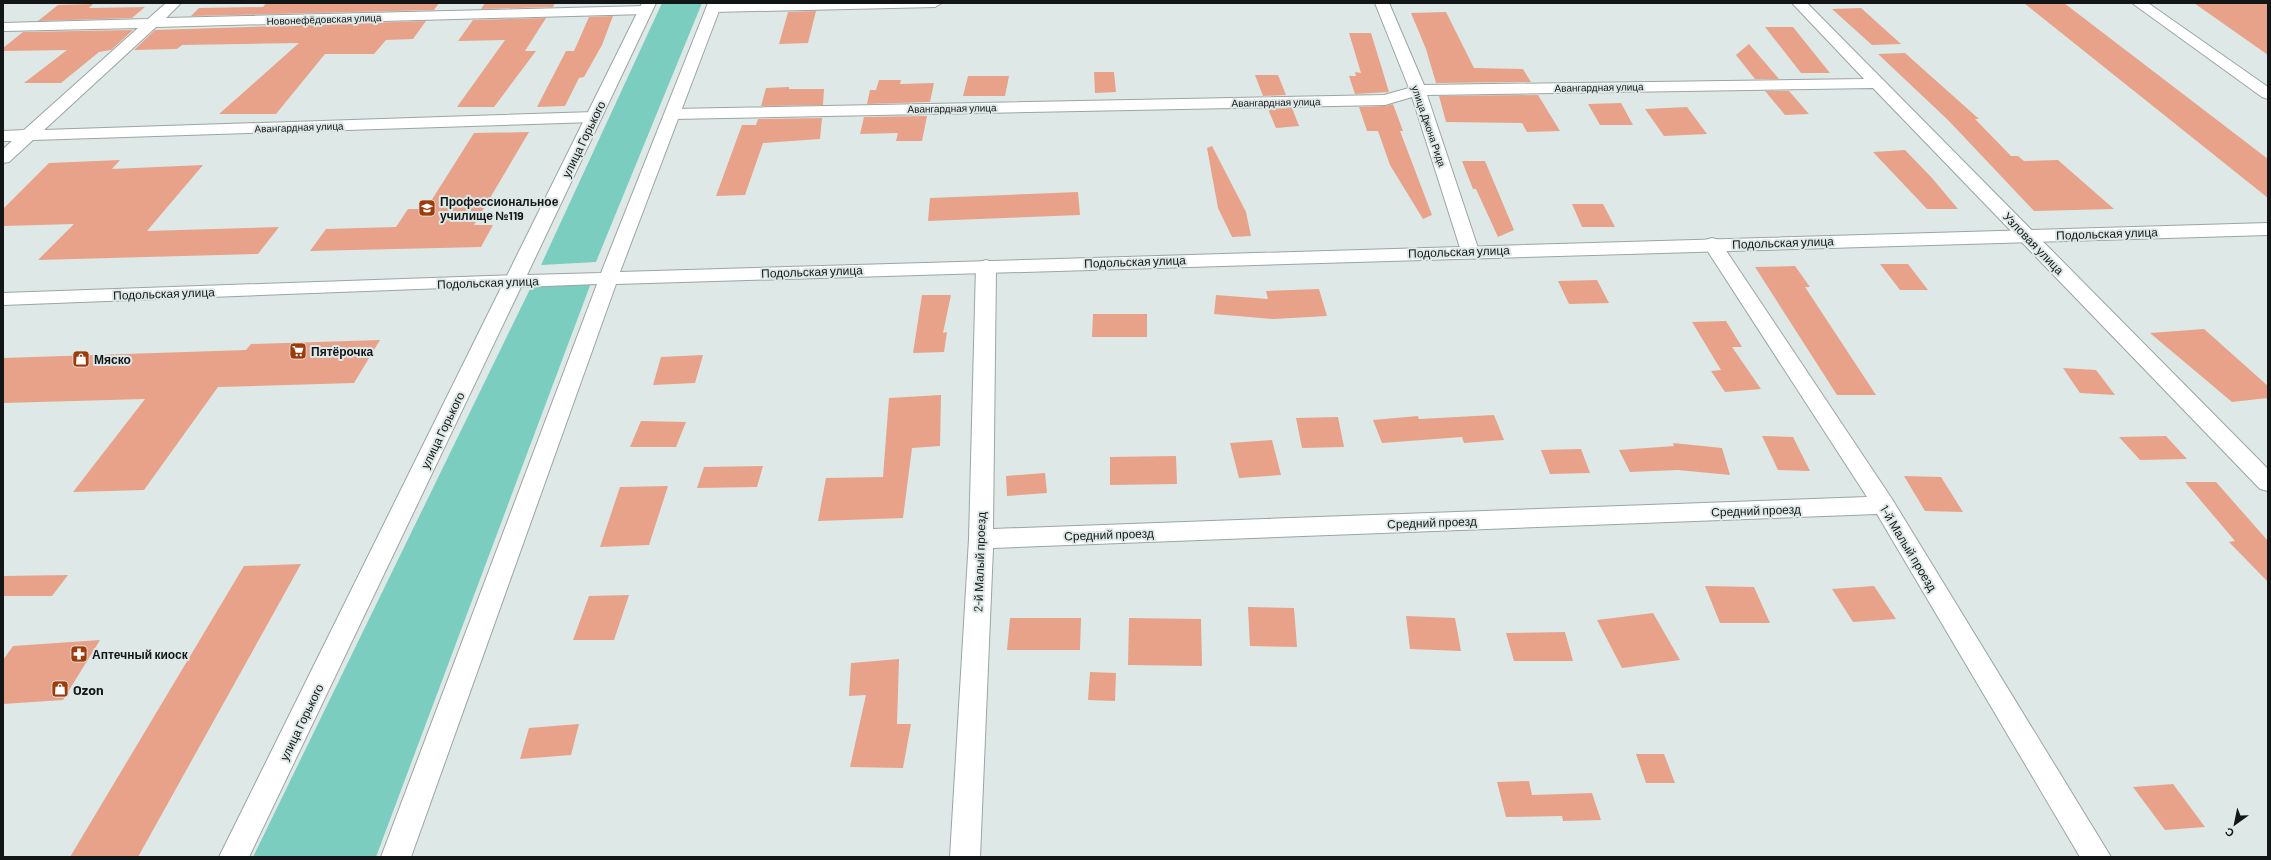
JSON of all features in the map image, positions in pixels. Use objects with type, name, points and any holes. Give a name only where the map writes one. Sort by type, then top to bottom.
[{"type":"street","points":[[3,158],[174,3]]},
{"type":"street","points":[[396,857],[609,277],[714,5],[935,3]]},
{"type":"street","name":"улица Джона Рида","points":[[1382,3],[1418,90],[1470,251]]},
{"type":"street","name":"Узловая улица","points":[[1799,3],[2028,236],[2268,484]]},
{"type":"street","points":[[2139,3],[2268,94]]},
{"type":"street","name":"Новонефёдовская улица","points":[[3,27],[150,24],[647,7]]},
{"type":"street","name":"улица Горького","points":[[234,857],[647,7]]},
{"type":"street","name":"Авангардная улица","points":[[673,114],[1385,100],[1418,90],[1878,83]]},
{"type":"street","name":"Авангардная улица","points":[[3,136],[594,117]]},
{"type":"street","name":"Подольская улица","points":[[3,299],[609,277],[2268,229]]},
{"type":"street","name":"1-й Малый проезд","points":[[1712,244],[1884,506],[2096,857]]},
{"type":"street","name":"2-й Малый проезд","points":[[965,857],[981,539],[986,266]]},
{"type":"street","name":"Средний проезд","points":[[981,539],[1884,506]]},
{"type":"green space","points":[[662,3],[702,3],[596,262],[541,265]]},
{"type":"green space","points":[[591,283],[376,857],[253,857],[531,287]]},
{"type":"building","points":[[266,3],[439,3],[434,10],[191,16],[199,8],[263,7]]},
{"type":"building","points":[[485,3],[555,3],[553,7],[481,9]]},
{"type":"building","points":[[2024,3],[2064,3],[2268,159],[2268,198]]},
{"type":"building","points":[[2194,3],[2268,3],[2268,55]]},
{"type":"building","points":[[93,4],[89,8],[145,7],[132,18],[38,21],[58,5]]},
{"type":"building","points":[[1861,8],[1901,44],[1872,45],[1832,9]]},
{"type":"building","points":[[816,11],[808,43],[779,44],[788,12]]},
{"type":"building","points":[[1446,12],[1474,68],[1523,69],[1531,82],[1436,83],[1426,49],[1411,13]]},
{"type":"building","points":[[613,16],[602,45],[584,77],[579,78],[565,106],[537,107],[566,51],[574,51],[589,17]]},
{"type":"building","points":[[546,18],[525,51],[536,51],[494,107],[457,107],[505,40],[458,41],[473,20]]},
{"type":"building","points":[[426,21],[413,39],[386,40],[374,54],[325,54],[276,114],[219,114],[299,43],[182,45],[177,49],[134,50],[155,30]]},
{"type":"building","points":[[1765,27],[1793,27],[1830,73],[1801,73]]},
{"type":"building","points":[[133,30],[111,50],[99,52],[61,83],[24,83],[67,50],[3,51],[3,48],[23,32]]},
{"type":"building","points":[[1349,33],[1371,33],[1389,92],[1355,94],[1349,76],[1356,76],[1355,72],[1361,73]]},
{"type":"building","points":[[1749,44],[1779,79],[1755,79],[1736,55]]},
{"type":"building","points":[[1905,53],[1979,119],[1975,119],[2011,156],[2018,156],[2024,161],[2058,160],[2114,209],[2034,211],[1948,120],[1878,54]]},
{"type":"building","points":[[1094,72],[1114,72],[1116,92],[1095,93]]},
{"type":"building","points":[[1255,75],[1278,75],[1286,95],[1263,96]]},
{"type":"building","points":[[968,76],[1009,76],[1005,96],[963,96]]},
{"type":"building","points":[[879,80],[901,80],[900,84],[934,83],[930,102],[867,104],[870,90],[876,90]]},
{"type":"building","points":[[789,87],[789,89],[824,89],[823,105],[761,106],[766,88]]},
{"type":"building","points":[[1765,91],[1789,91],[1809,114],[1785,115]]},
{"type":"building","points":[[1538,95],[1560,131],[1527,132],[1522,123],[1446,122],[1439,96]]},
{"type":"building","points":[[1621,103],[1633,125],[1600,125],[1588,104]]},
{"type":"building","points":[[1393,104],[1403,131],[1400,131],[1432,215],[1423,219],[1390,165],[1378,131],[1367,131],[1359,107],[1385,106]]},
{"type":"building","points":[[1687,107],[1707,134],[1664,136],[1645,109]]},
{"type":"building","points":[[1292,108],[1299,126],[1276,128],[1268,109]]},
{"type":"building","points":[[927,116],[922,141],[896,141],[898,133],[860,134],[864,117]]},
{"type":"building","points":[[822,118],[820,139],[763,143],[745,195],[716,196],[742,125],[756,125],[758,119]]},
{"type":"building","points":[[529,132],[474,225],[493,225],[481,247],[310,251],[326,229],[396,227],[408,209],[426,209],[474,133]]},
{"type":"building","points":[[1212,146],[1246,212],[1251,236],[1232,237],[1218,208],[1207,148]]},
{"type":"building","points":[[1905,150],[1932,178],[1958,209],[1927,209],[1873,152]]},
{"type":"building","points":[[120,160],[112,169],[203,165],[147,231],[279,227],[258,254],[38,260],[74,224],[3,226],[3,209],[49,163]]},
{"type":"building","points":[[1462,161],[1485,161],[1514,230],[1498,237],[1476,189],[1473,189]]},
{"type":"building","points":[[1078,192],[1080,215],[928,221],[930,198]]},
{"type":"building","points":[[1572,204],[1603,204],[1615,227],[1582,227]]},
{"type":"building","points":[[1880,264],[1908,264],[1928,290],[1900,290]]},
{"type":"building","points":[[1795,266],[1810,287],[1805,287],[1876,395],[1837,395],[1755,267]]},
{"type":"building","points":[[1597,280],[1609,303],[1569,304],[1558,281]]},
{"type":"building","points":[[1319,289],[1327,316],[1273,319],[1214,314],[1216,295],[1268,299],[1266,291]]},
{"type":"building","points":[[922,295],[951,295],[943,333],[947,332],[944,352],[913,353]]},
{"type":"building","points":[[1093,314],[1147,314],[1147,337],[1092,337]]},
{"type":"building","points":[[1726,321],[1742,347],[1732,347],[1761,389],[1725,392],[1711,371],[1721,370],[1692,322]]},
{"type":"building","points":[[2204,329],[2268,386],[2268,398],[2232,402],[2150,333]]},
{"type":"building","points":[[380,340],[354,383],[218,387],[144,490],[73,492],[145,399],[3,403],[3,358],[246,350],[251,344]]},
{"type":"building","points":[[703,355],[695,383],[653,385],[661,357]]},
{"type":"building","points":[[2063,368],[2096,370],[2115,395],[2080,393]]},
{"type":"building","points":[[941,395],[940,446],[912,448],[903,518],[818,521],[826,478],[883,477],[889,398]]},
{"type":"building","points":[[1494,415],[1504,440],[1464,443],[1462,437],[1382,443],[1373,420],[1418,416],[1419,419]]},
{"type":"building","points":[[1338,417],[1344,447],[1302,448],[1296,418]]},
{"type":"building","points":[[641,421],[686,422],[676,447],[630,447]]},
{"type":"building","points":[[1762,436],[1793,437],[1810,471],[1778,470]]},
{"type":"building","points":[[2166,436],[2187,459],[2140,460],[2119,437]]},
{"type":"building","points":[[1272,440],[1281,475],[1239,478],[1230,443]]},
{"type":"building","points":[[1673,443],[1722,448],[1730,475],[1678,470],[1630,472],[1619,450],[1674,446]]},
{"type":"building","points":[[1581,449],[1590,473],[1550,474],[1541,450]]},
{"type":"building","points":[[1176,456],[1177,484],[1110,485],[1110,457]]},
{"type":"building","points":[[763,466],[757,487],[697,488],[704,467]]},
{"type":"building","points":[[1045,473],[1047,493],[1007,496],[1006,476]]},
{"type":"building","points":[[1904,476],[1941,477],[1963,512],[1925,511]]},
{"type":"building","points":[[2185,482],[2216,482],[2268,541],[2268,582],[2229,542],[2235,541]]},
{"type":"building","points":[[668,486],[649,545],[600,547],[620,487]]},
{"type":"building","points":[[301,564],[138,857],[70,857],[244,566]]},
{"type":"building","points":[[68,575],[52,596],[3,596],[3,576]]},
{"type":"building","points":[[1705,586],[1754,587],[1770,623],[1720,623]]},
{"type":"building","points":[[1874,586],[1896,619],[1853,622],[1832,589]]},
{"type":"building","points":[[629,595],[614,640],[573,640],[589,596]]},
{"type":"building","points":[[1248,607],[1294,608],[1297,647],[1250,646]]},
{"type":"building","points":[[1653,613],[1680,660],[1622,668],[1597,620]]},
{"type":"building","points":[[1406,616],[1455,618],[1461,651],[1410,649]]},
{"type":"building","points":[[1010,618],[1081,618],[1080,650],[1007,650]]},
{"type":"building","points":[[1129,618],[1201,619],[1202,666],[1128,665]]},
{"type":"building","points":[[1565,632],[1573,661],[1514,661],[1506,633]]},
{"type":"building","points":[[100,640],[63,700],[3,704],[3,660],[13,646]]},
{"type":"building","points":[[899,659],[897,724],[911,724],[903,768],[850,767],[866,695],[849,696],[851,663]]},
{"type":"building","points":[[1090,672],[1116,673],[1115,701],[1088,700]]},
{"type":"building","points":[[579,724],[571,755],[520,759],[529,728]]},
{"type":"building","points":[[1636,754],[1664,754],[1675,783],[1646,783]]},
{"type":"building","points":[[1529,781],[1532,795],[1592,793],[1601,820],[1563,821],[1562,816],[1506,817],[1497,782]]},
{"type":"building","points":[[2173,784],[2205,827],[2165,830],[2133,787]]},
{"type":"place","name":"Профессиональное училище №119","points":[[427,208]]},
{"type":"place","name":"Пятёрочка","points":[[298,351]]},
{"type":"place","name":"Мяско","points":[[81,359]]},
{"type":"place","name":"Аптечный киоск","points":[[79,654]]},
{"type":"place","name":"Ozon","points":[[60,689]]}]
